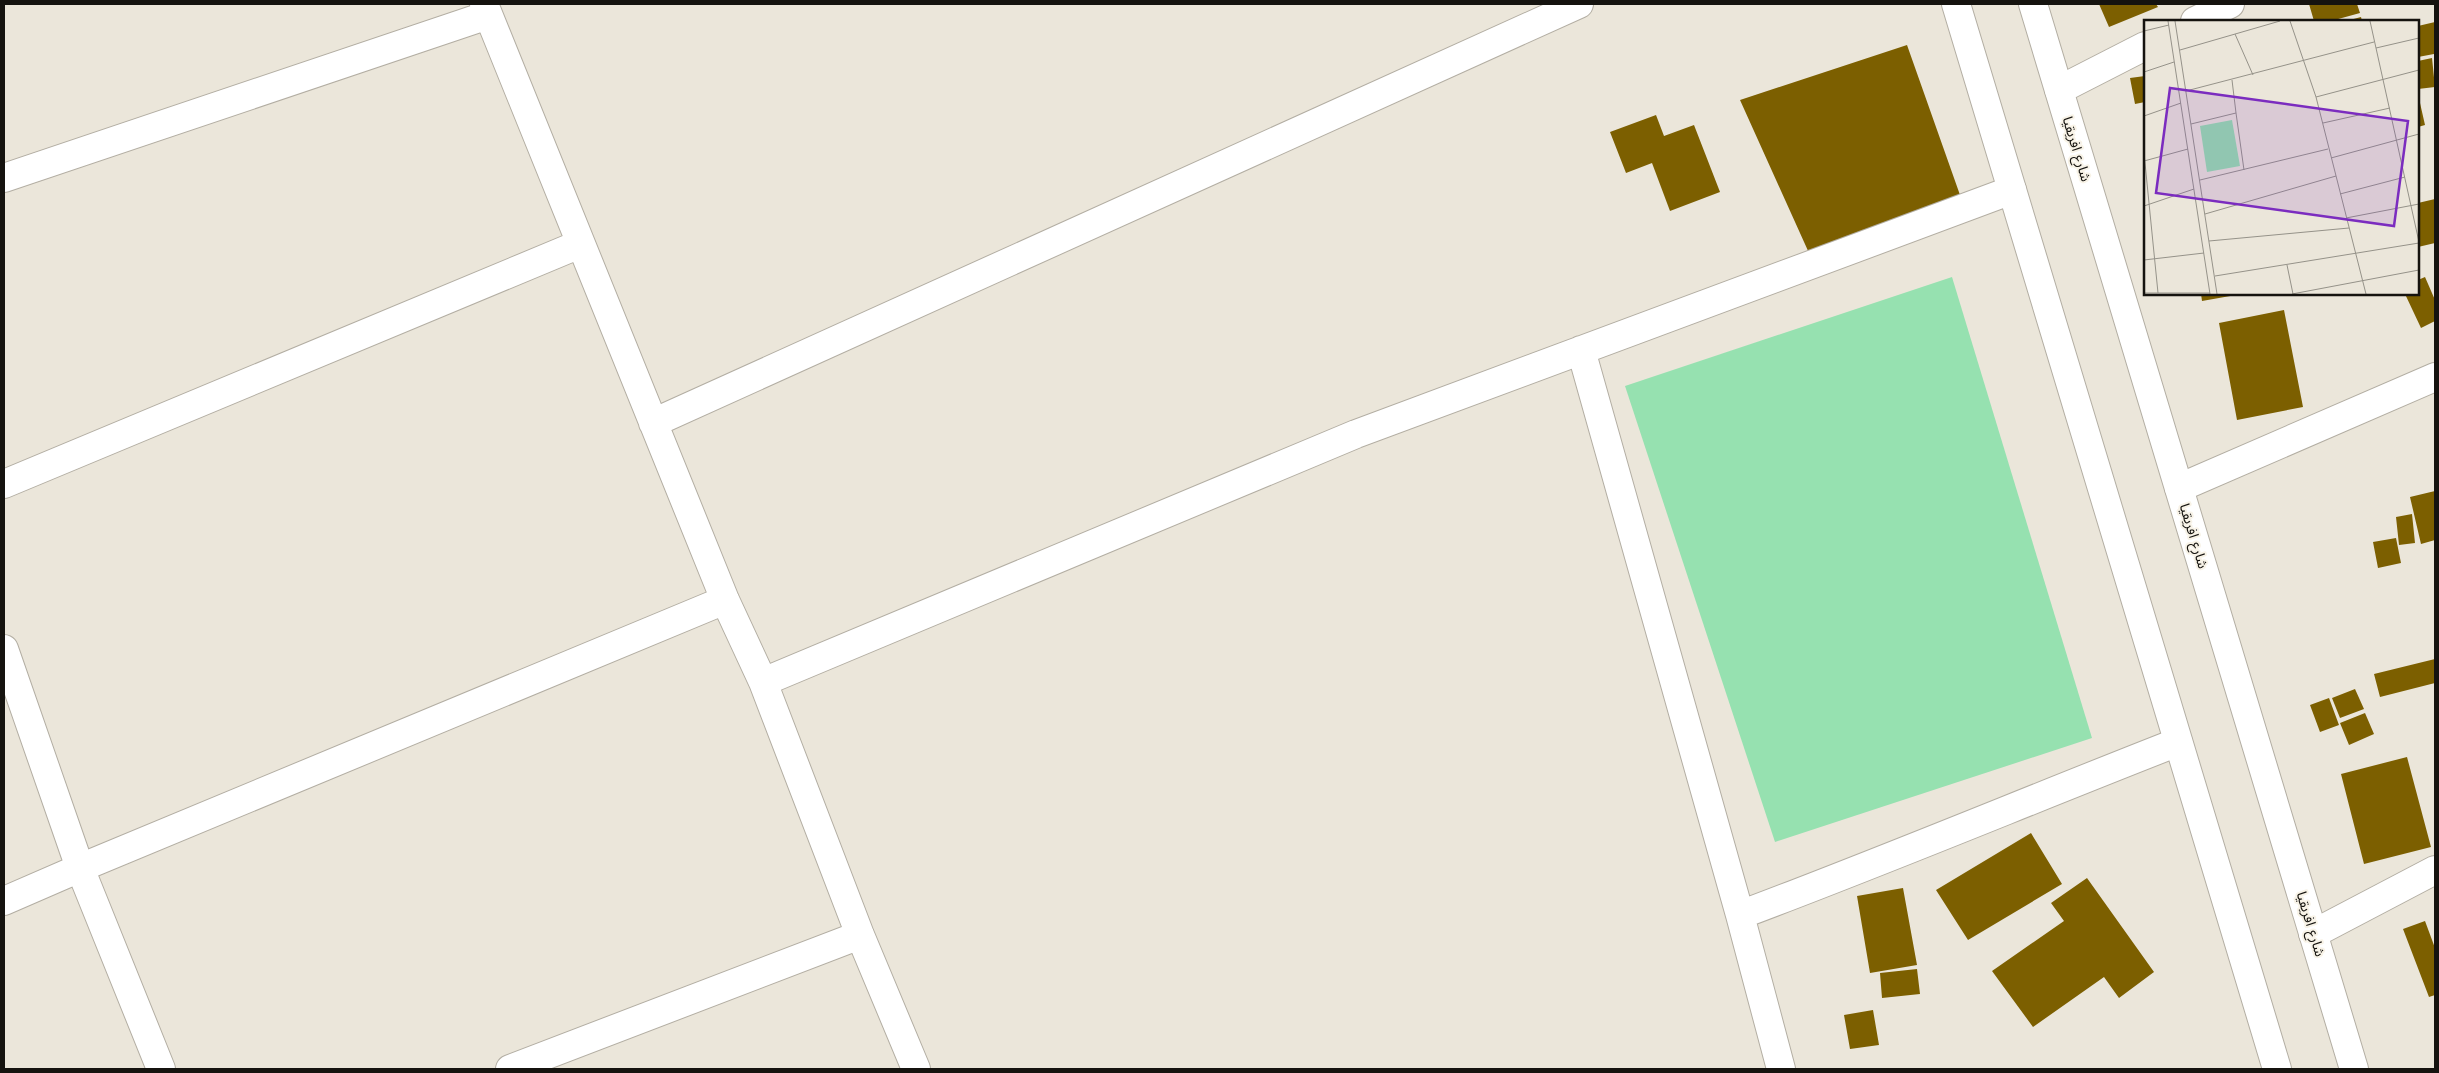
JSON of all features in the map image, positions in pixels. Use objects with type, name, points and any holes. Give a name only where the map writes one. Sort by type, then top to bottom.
[{"type":"street","points":[[653,423],[1579,4]]},
{"type":"street","points":[[1956,4],[2277,1069]]},
{"type":"street","name":"شارع افريقيا","points":[[2033,4],[2354,1069]]},
{"type":"street","points":[[2197,20],[2230,4]]},
{"type":"street","points":[[4,178],[486,10],[725,600],[764,682],[860,935],[916,1069]]},
{"type":"street","points":[[2059,90],[2144,47]]},
{"type":"street","points":[[764,682],[1356,434],[2012,190]]},
{"type":"street","points":[[4,484],[580,244]]},
{"type":"street","points":[[1581,350],[1740,915],[1781,1069]]},
{"type":"street","points":[[2179,488],[2435,377]]},
{"type":"street","points":[[4,901],[725,600]]},
{"type":"street","points":[[4,649],[80,868],[161,1069]]},
{"type":"street","points":[[1740,915],[1875,865],[2028,800],[2178,742]]},
{"type":"street","points":[[2314,934],[2435,870]]},
{"type":"street","points":[[510,1069],[860,935]]},
{"type":"green space","points":[[1952,277],[2092,738],[1775,842],[1625,386]]},
{"type":"building","points":[[2099,4],[2156,4],[2158,7],[2109,27]]},
{"type":"building","points":[[2309,4],[2357,4],[2360,13],[2335,20],[2314,20]]},
{"type":"building","points":[[2361,17],[2362,20],[2350,20]]},
{"type":"building","points":[[2435,22],[2435,57],[2434,54],[2419,57],[2419,26]]},
{"type":"building","points":[[1907,45],[1960,195],[1809,253],[1740,100]]},
{"type":"building","points":[[2432,58],[2435,87],[2419,89],[2419,61]]},
{"type":"building","points":[[2144,76],[2144,102],[2135,104],[2130,78]]},
{"type":"building","points":[[2419,104],[2425,125],[2419,127]]},
{"type":"building","points":[[1656,115],[1664,136],[1694,125],[1720,192],[1670,211],[1652,163],[1626,173],[1610,132]]},
{"type":"building","points":[[2435,199],[2435,243],[2419,247],[2419,203]]},
{"type":"building","points":[[2425,277],[2435,300],[2435,321],[2421,328],[2405,295],[2419,295],[2419,280]]},
{"type":"building","points":[[2201,295],[2236,295],[2202,301]]},
{"type":"building","points":[[2284,310],[2303,407],[2237,420],[2219,323]]},
{"type":"building","points":[[2435,491],[2435,540],[2421,544],[2410,497]]},
{"type":"building","points":[[2412,514],[2415,543],[2399,545],[2396,517]]},
{"type":"building","points":[[2396,538],[2401,563],[2378,568],[2373,542]]},
{"type":"building","points":[[2435,659],[2435,683],[2380,697],[2374,674]]},
{"type":"building","points":[[2355,689],[2364,709],[2340,718],[2332,698]]},
{"type":"building","points":[[2329,698],[2339,725],[2320,732],[2310,705]]},
{"type":"building","points":[[2365,713],[2374,734],[2349,745],[2340,723]]},
{"type":"building","points":[[2407,757],[2431,847],[2364,864],[2341,774]]},
{"type":"building","points":[[2031,833],[2062,884],[1968,940],[1936,890]]},
{"type":"building","points":[[2087,878],[2154,972],[2119,998],[2104,977],[2033,1027],[1992,971],[2064,921],[2051,903]]},
{"type":"building","points":[[1903,888],[1917,965],[1870,973],[1857,896]]},
{"type":"building","points":[[2425,921],[2435,948],[2435,995],[2429,997],[2403,929]]},
{"type":"building","points":[[1917,969],[1920,994],[1882,998],[1880,973]]},
{"type":"building","points":[[1873,1010],[1879,1045],[1850,1049],[1844,1015]]}]
